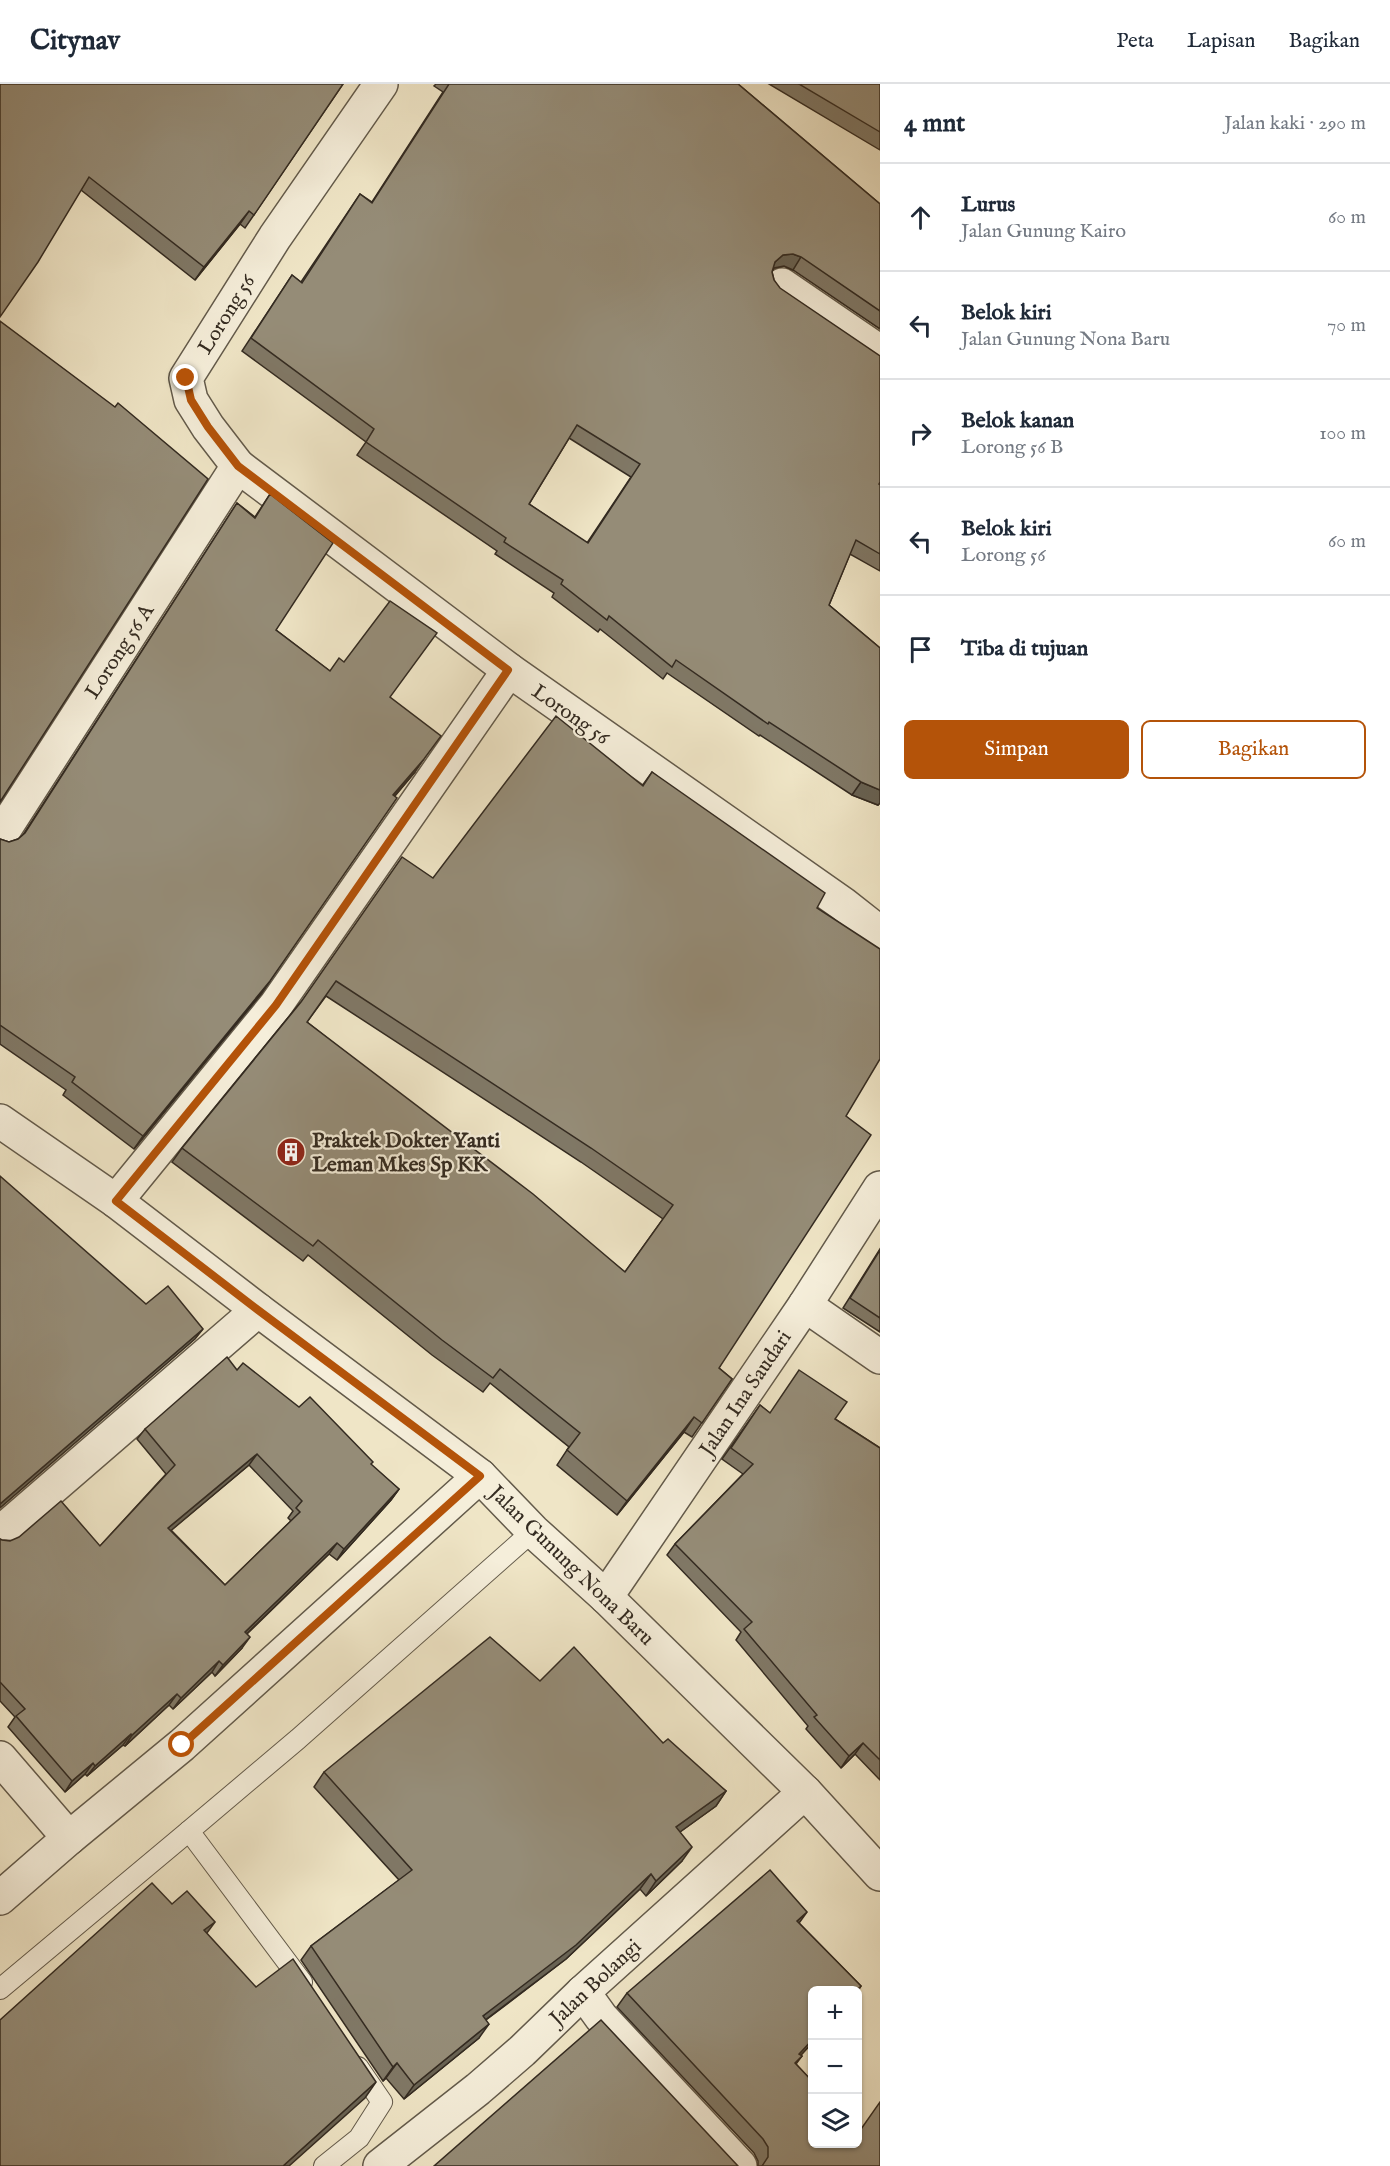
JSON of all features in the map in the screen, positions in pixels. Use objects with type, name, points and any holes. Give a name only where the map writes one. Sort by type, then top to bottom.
[{"type":"street","name":"Lorong 56","points":[[381,84],[275,237],[186,378],[191,400],[208,427],[238,466],[508,670],[843,904],[880,933]]},
{"type":"street","points":[[782,285],[880,352]]},
{"type":"street","name":"Lorong 56 A","points":[[0,837],[238,466]]},
{"type":"street","points":[[116,1201],[276,1005],[508,670]]},
{"type":"street","name":"Jalan Gunung Nona Baru","points":[[0,1121],[116,1201],[480,1476],[533,1531],[606,1597],[876,1860]]},
{"type":"street","name":"Jalan Ina Saudari","points":[[606,1597],[805,1305],[880,1188]]},
{"type":"street","points":[[805,1305],[880,1358]]},
{"type":"street","points":[[0,1533],[258,1310]]},
{"type":"street","points":[[0,1898],[182,1745],[480,1476]]},
{"type":"street","points":[[0,1758],[69,1838]]},
{"type":"street","name":"Jalan Bolangi","points":[[380,2166],[478,2090],[805,1792]]},
{"type":"street","points":[[583,1992],[601,2017],[740,2166]]},
{"type":"lane","points":[[0,1989],[298,1739],[533,1531]]},
{"type":"lane","points":[[189,1831],[311,1995]]},
{"type":"lane","points":[[324,2166],[359,2138],[382,2102],[349,2054]]},
{"type":"building","points":[[0,84],[343,84],[254,215],[249,211],[204,267],[89,177],[38,262],[0,317]]},
{"type":"building","points":[[449,84],[738,84],[880,204],[880,311],[801,257],[793,254],[783,255],[775,262],[772,272],[780,288],[880,356],[880,554],[856,540],[829,605],[880,648],[880,790],[861,782],[769,722],[768,724],[676,660],[672,667],[609,616],[607,620],[561,584],[563,580],[504,542],[506,538],[366,442],[374,429],[251,338],[292,275],[302,283],[360,194],[372,203]],"holes":[[[577,425],[640,464],[588,543],[529,504]]]},
{"type":"building","points":[[799,84],[880,84],[880,132]]},
{"type":"building","points":[[0,321],[115,407],[118,403],[208,479],[0,802]]},
{"type":"building","points":[[270,494],[333,543],[276,630],[330,671],[339,658],[344,662],[390,601],[437,633],[390,697],[441,736],[393,795],[397,798],[270,981],[143,1136],[72,1082],[75,1077],[0,1025],[0,839],[9,842],[25,833],[237,503],[255,518]]},
{"type":"building","points":[[556,716],[643,786],[652,772],[825,893],[817,908],[880,949],[880,1059],[846,1116],[871,1135],[719,1368],[732,1379],[702,1423],[694,1417],[627,1501],[567,1450],[580,1433],[500,1369],[493,1378],[318,1240],[313,1246],[182,1148],[301,1002],[402,857],[433,878]],"holes":[[[336,981],[591,1148],[673,1205],[625,1272],[533,1194],[307,1022]]]},
{"type":"building","points":[[0,1176],[146,1304],[168,1286],[203,1329],[0,1504]]},
{"type":"building","points":[[880,1250],[880,1318],[850,1298]]},
{"type":"building","points":[[227,1357],[237,1370],[243,1363],[299,1407],[310,1397],[373,1462],[371,1464],[399,1489],[344,1549],[337,1543],[245,1632],[250,1637],[223,1665],[219,1661],[181,1698],[177,1694],[95,1766],[93,1763],[72,1781],[16,1716],[25,1709],[0,1682],[0,1539],[10,1541],[19,1537],[61,1501],[100,1546],[175,1465],[145,1429]],"holes":[[[257,1454],[302,1501],[296,1508],[300,1512],[225,1585],[168,1528]]]},
{"type":"building","points":[[799,1370],[847,1402],[835,1419],[880,1448],[880,1760],[863,1743],[849,1756],[814,1717],[817,1715],[744,1629],[752,1622],[675,1544],[753,1464],[731,1448],[760,1405],[770,1413]]},
{"type":"building","points":[[490,1637],[540,1681],[574,1647],[663,1743],[668,1739],[726,1791],[676,1827],[692,1847],[656,1881],[651,1874],[576,1945],[483,2016],[489,2024],[414,2085],[397,2063],[393,2067],[311,1946],[412,1870],[324,1772]]},
{"type":"building","points":[[770,1870],[807,1912],[797,1921],[861,1986],[808,1986],[808,2044],[799,2054],[802,2056],[795,2063],[808,2077],[808,2148],[862,2148],[862,2128],[880,2102],[880,2166],[762,2166],[768,2157],[768,2147],[763,2139],[627,1993]]},
{"type":"building","points":[[152,1883],[172,1904],[187,1891],[215,1922],[204,1930],[256,1987],[293,1959],[376,2082],[283,2166],[0,2166],[0,2020]]},
{"type":"building","points":[[601,2020],[738,2166],[434,2166]]},
{"type":"place","name":"Praktek Dokter Yanti Leman Mkes Sp KK","points":[[291,1152]]},
{"type":"route","points":[[182,1745],[480,1476],[116,1201],[276,1005],[508,670],[238,466],[208,427],[191,400],[186,378]]}]
